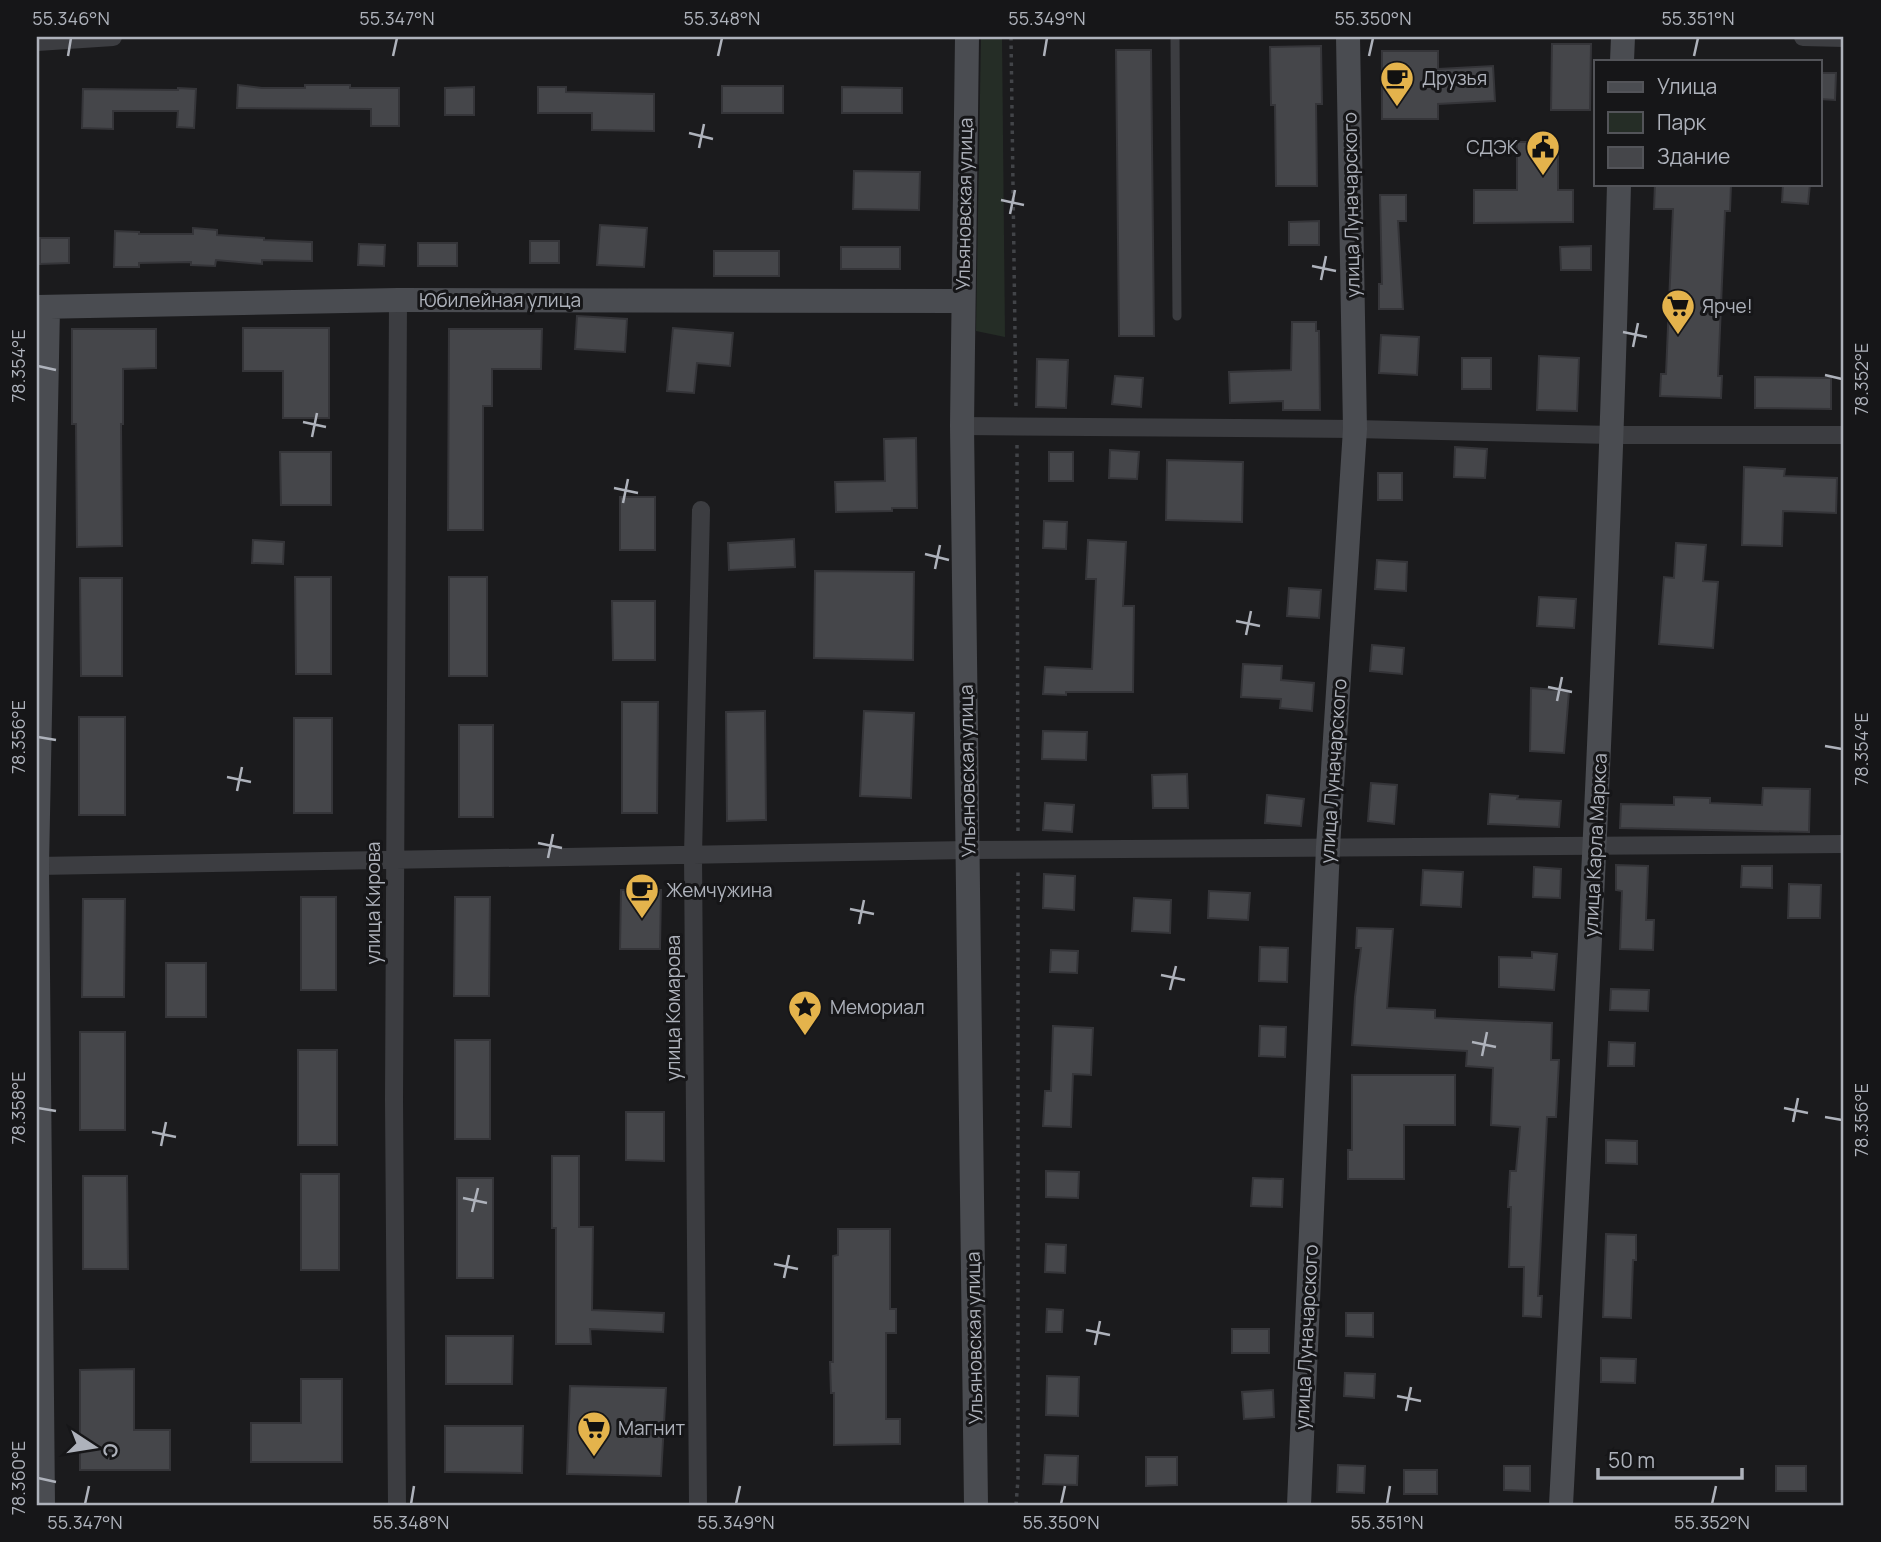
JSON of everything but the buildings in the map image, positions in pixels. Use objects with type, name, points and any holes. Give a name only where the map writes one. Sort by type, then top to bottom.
[{"type":"street","points":[[37,42],[113,37]]},
{"type":"street","name":"Ульяновская улица","points":[[967,37],[962,426],[976,1505]]},
{"type":"street","name":"улица Луначарского","points":[[1298,1505],[1328,847],[1355,429],[1348,37]]},
{"type":"street","points":[[1622,60],[1623,37]]},
{"type":"street","points":[[1802,37],[1844,38]]},
{"type":"street","name":"улица Карла Маркса","points":[[1561,1505],[1595,847],[1619,186]]},
{"type":"street","name":"Юбилейная улица","points":[[42,307],[398,300],[963,301]]},
{"type":"street","name":"улица Кирова","points":[[397,1505],[394,861],[398,300]]},
{"type":"street","points":[[42,307],[37,866],[40,1422],[43,1505]]},
{"type":"street","points":[[962,426],[1355,429],[1612,435],[1844,435]]},
{"type":"street","name":"улица Комарова","points":[[698,1505],[693,855],[701,510]]},
{"type":"street","points":[[37,866],[1018,849],[1844,844]]},
{"type":"lane","points":[[1175,37],[1177,316]]},
{"type":"path","points":[[1011,37],[1017,427],[1016,1505]]},
{"type":"green space","points":[[981,37],[1002,37],[1005,337],[976,331]]},
{"type":"place","name":"Друзья","points":[[1397,108]]},
{"type":"place","name":"СДЭК","points":[[1543,177]]},
{"type":"place","name":"Ярче!","points":[[1678,336]]},
{"type":"place","name":"Жемчужина","points":[[642,920]]},
{"type":"place","name":"Мемориал","points":[[805,1037]]},
{"type":"place","name":"Магнит","points":[[594,1458]]}]
